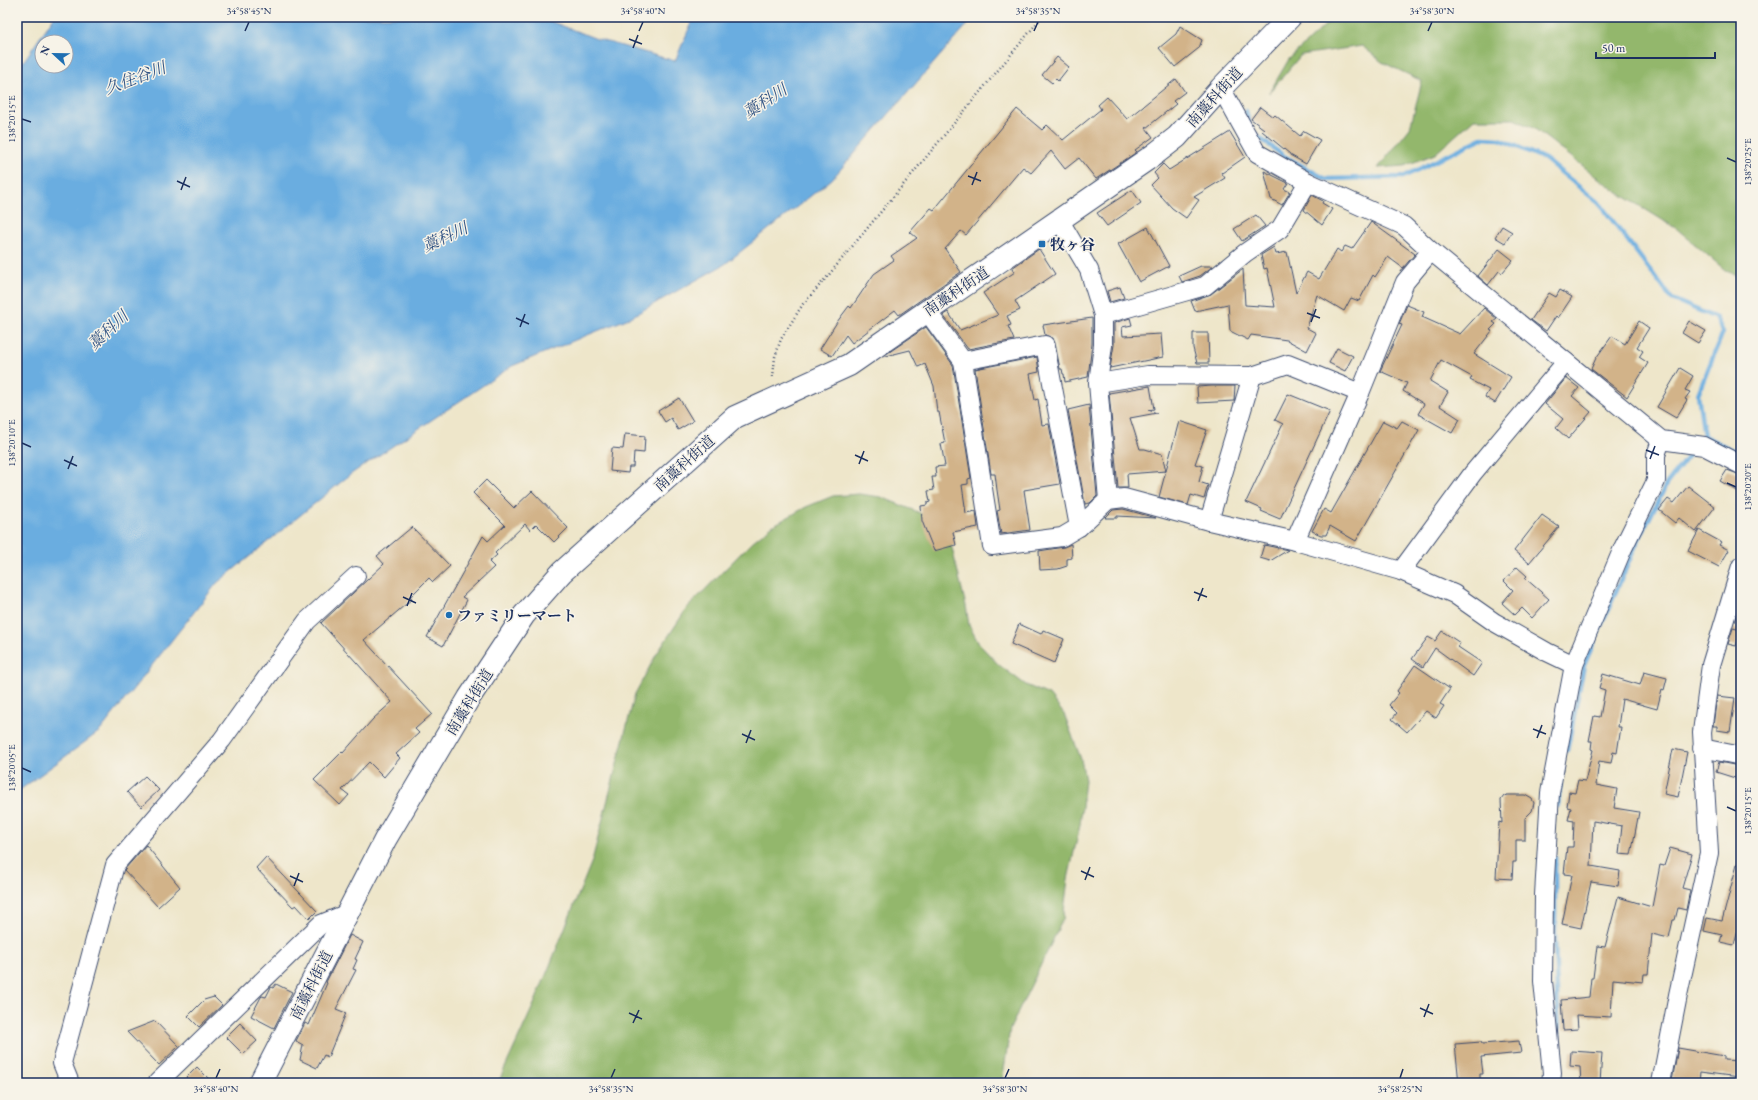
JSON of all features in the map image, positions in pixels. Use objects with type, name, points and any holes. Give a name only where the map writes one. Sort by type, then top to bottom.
[{"type":"main road","name":"南藁科街道","points":[[260,1083],[385,840],[469,698],[524,615],[562,572],[735,417],[849,365],[1060,221],[1177,137],[1221,88],[1290,17]]},
{"type":"street","points":[[1221,88],[1257,154],[1308,182],[1404,226],[1431,251],[1661,440],[1704,446],[1741,465]]},
{"type":"street","points":[[1103,315],[1205,286],[1245,253],[1280,229],[1308,182]]},
{"type":"street","points":[[1060,221],[1089,270],[1103,315],[1103,345],[1098,383],[1108,500]]},
{"type":"street","points":[[1295,542],[1360,393],[1405,282],[1431,251]]},
{"type":"street","points":[[927,311],[963,361],[992,546],[1062,537],[1079,527],[1108,500],[1124,498],[1209,522],[1295,542],[1401,571],[1454,594],[1494,622],[1546,652],[1574,665]]},
{"type":"street","points":[[963,361],[1046,345],[1079,527]]},
{"type":"street","points":[[1401,571],[1473,473],[1566,362]]},
{"type":"street","points":[[1098,383],[1148,375],[1252,376],[1288,364],[1360,393]]},
{"type":"street","points":[[1209,522],[1252,376]]},
{"type":"street","points":[[1550,1083],[1552,1073],[1543,981],[1544,896],[1550,793],[1574,665],[1623,548],[1656,481],[1656,455],[1661,440]]},
{"type":"street","points":[[1661,1083],[1678,995],[1709,853],[1702,732],[1711,665],[1741,566]]},
{"type":"street","points":[[70,1083],[62,1063],[115,865],[222,740],[307,621],[356,576]]},
{"type":"street","points":[[1702,748],[1741,756]]},
{"type":"street","points":[[157,1083],[321,924],[348,913]]},
{"type":"path","points":[[773,377],[775,357],[781,339],[803,304],[1042,17]]},
{"type":"green space","points":[[1334,17],[1741,17],[1741,279],[1725,270],[1677,229],[1614,190],[1535,129],[1514,119],[1474,119],[1435,154],[1404,166],[1378,168],[1410,128],[1422,81],[1382,62],[1362,46],[1301,55],[1269,93],[1289,59]]},
{"type":"green space","points":[[859,494],[881,497],[918,512],[936,525],[951,544],[969,625],[979,644],[999,665],[1026,685],[1049,695],[1064,714],[1081,759],[1085,780],[1080,825],[1068,879],[1063,919],[1010,1029],[1002,1083],[498,1083],[535,1002],[592,861],[635,694],[656,655],[687,608],[752,542],[772,526],[806,507],[833,496]]},
{"type":"water","points":[[54,17],[539,17],[597,39],[675,61],[694,17],[974,17],[832,179],[725,264],[629,318],[512,366],[351,474],[217,583],[100,731],[17,792],[17,71],[34,46],[34,74],[74,74],[74,34],[42,34]]},
{"type":"building","points":[[1180,26],[1202,40],[1199,48],[1175,67],[1159,48],[1176,34]]},
{"type":"building","points":[[1057,57],[1069,67],[1058,81],[1056,79],[1052,83],[1042,75]]},
{"type":"building","points":[[1176,79],[1185,92],[1173,101],[1176,104],[1146,128],[1153,137],[1135,150],[1137,152],[1096,179],[1079,158],[1065,169],[1051,151],[1031,173],[1023,167],[966,235],[961,231],[945,249],[961,272],[899,315],[895,310],[852,343],[846,335],[832,356],[820,349],[837,322],[849,306],[851,308],[874,274],[894,260],[891,256],[917,238],[910,232],[931,208],[934,210],[1017,109],[1042,130],[1047,125],[1063,140],[1101,109],[1098,105],[1107,97],[1127,119]]},
{"type":"building","points":[[1260,107],[1273,117],[1275,115],[1300,136],[1304,131],[1320,140],[1306,164],[1290,155],[1262,131],[1264,129],[1251,119]]},
{"type":"building","points":[[1230,132],[1245,157],[1222,173],[1221,172],[1225,178],[1194,197],[1199,200],[1186,218],[1172,208],[1151,185],[1158,178],[1154,173],[1163,164],[1169,170]]},
{"type":"building","points":[[1264,171],[1288,183],[1284,189],[1290,192],[1282,205],[1271,199]]},
{"type":"building","points":[[1132,190],[1141,203],[1107,226],[1097,213]]},
{"type":"building","points":[[1312,195],[1323,201],[1322,203],[1332,209],[1322,225],[1304,210]]},
{"type":"building","points":[[1256,215],[1265,226],[1242,241],[1234,229]]},
{"type":"building","points":[[1371,222],[1415,254],[1403,268],[1388,257],[1375,277],[1373,275],[1359,301],[1351,298],[1344,311],[1317,295],[1307,328],[1316,333],[1307,351],[1287,340],[1251,335],[1248,340],[1230,331],[1228,304],[1195,311],[1191,301],[1211,294],[1243,269],[1245,305],[1275,307],[1267,268],[1264,269],[1261,255],[1274,247],[1276,254],[1287,252],[1296,293],[1307,272],[1319,279],[1337,249],[1341,252],[1345,246],[1352,249]]},
{"type":"building","points":[[1502,226],[1512,232],[1505,243],[1495,237]]},
{"type":"building","points":[[1148,227],[1169,266],[1139,282],[1118,244]]},
{"type":"building","points":[[1039,249],[1055,274],[1015,301],[1020,310],[1007,316],[1011,325],[1008,326],[1014,340],[968,349],[943,315],[948,312],[960,330],[998,315],[983,293],[1015,272],[1012,268]]},
{"type":"building","points":[[1499,249],[1513,260],[1502,273],[1499,271],[1488,285],[1478,276]]},
{"type":"building","points":[[1201,266],[1213,266],[1200,276],[1182,282],[1179,276]]},
{"type":"building","points":[[1120,287],[1124,298],[1110,302],[1107,291]]},
{"type":"building","points":[[1560,290],[1572,297],[1558,318],[1556,316],[1546,331],[1531,320],[1549,293],[1556,297]]},
{"type":"building","points":[[1407,305],[1424,312],[1422,317],[1460,334],[1484,308],[1497,319],[1493,322],[1496,324],[1490,330],[1492,331],[1474,354],[1511,377],[1495,403],[1485,397],[1489,390],[1470,380],[1472,377],[1441,360],[1430,381],[1448,392],[1440,406],[1460,419],[1452,433],[1418,414],[1424,404],[1403,391],[1407,383],[1380,371],[1402,325],[1399,324]]},
{"type":"building","points":[[1092,318],[1092,344],[1088,377],[1065,382],[1064,374],[1062,369],[1060,369],[1055,343],[1053,338],[1045,335],[1043,325]]},
{"type":"building","points":[[1130,318],[1132,325],[1122,327],[1123,336],[1161,334],[1163,357],[1110,368],[1114,345],[1114,323]]},
{"type":"building","points":[[1639,321],[1649,328],[1637,347],[1643,351],[1639,357],[1648,363],[1627,397],[1591,369],[1596,358],[1612,336],[1625,344]]},
{"type":"building","points":[[1689,321],[1706,331],[1698,343],[1682,333]]},
{"type":"building","points":[[926,327],[953,365],[971,478],[968,479],[968,484],[962,485],[966,513],[976,511],[978,527],[953,532],[956,545],[934,551],[922,521],[921,506],[927,505],[927,503],[930,502],[928,491],[934,490],[932,477],[936,477],[935,467],[945,466],[941,444],[945,443],[939,412],[937,412],[934,386],[925,364],[918,367],[910,350],[882,357]]},
{"type":"building","points":[[1193,333],[1208,333],[1209,363],[1197,363],[1193,348]]},
{"type":"building","points":[[1337,348],[1353,356],[1345,371],[1329,363]]},
{"type":"building","points":[[1037,357],[1039,372],[1030,374],[1035,400],[1038,399],[1042,425],[1049,424],[1060,484],[1024,490],[1030,530],[1001,534],[997,511],[1000,510],[995,474],[991,474],[975,369]]},
{"type":"building","points":[[1680,368],[1693,376],[1685,390],[1690,392],[1685,399],[1687,400],[1676,418],[1657,407]]},
{"type":"building","points":[[1566,378],[1579,388],[1572,396],[1591,412],[1568,439],[1556,428],[1563,419],[1545,404]]},
{"type":"building","points":[[1150,386],[1154,409],[1148,410],[1157,413],[1130,418],[1140,449],[1162,454],[1166,471],[1127,474],[1128,488],[1118,488],[1109,393]]},
{"type":"building","points":[[1235,386],[1234,401],[1198,403],[1197,387]]},
{"type":"building","points":[[1288,394],[1330,411],[1280,519],[1261,511],[1262,509],[1246,502],[1283,424],[1275,420]]},
{"type":"building","points":[[679,398],[693,421],[678,430],[671,418],[665,422],[658,411]]},
{"type":"building","points":[[1089,405],[1097,496],[1090,503],[1085,504],[1068,410]]},
{"type":"building","points":[[1179,421],[1207,430],[1195,464],[1203,466],[1199,482],[1208,485],[1204,499],[1191,495],[1188,505],[1159,497]]},
{"type":"building","points":[[1383,421],[1397,428],[1402,421],[1419,430],[1356,541],[1330,526],[1326,535],[1321,535],[1312,531],[1324,509],[1331,513]]},
{"type":"building","points":[[625,434],[645,436],[644,453],[634,452],[633,467],[629,467],[628,473],[610,471],[612,448],[623,449]]},
{"type":"building","points":[[1727,470],[1741,475],[1741,493],[1720,481]]},
{"type":"building","points":[[486,480],[514,508],[532,491],[568,528],[554,542],[536,524],[530,530],[525,524],[495,553],[497,555],[489,562],[494,567],[462,597],[467,600],[443,646],[427,637],[483,536],[488,541],[505,525],[473,493]]},
{"type":"building","points":[[1688,486],[1715,507],[1696,532],[1679,518],[1675,523],[1659,510],[1668,499],[1674,503]]},
{"type":"building","points":[[1123,509],[1156,518],[1117,516],[1117,518],[1105,518],[1113,510]]},
{"type":"building","points":[[1542,515],[1559,527],[1529,563],[1514,551]]},
{"type":"building","points":[[412,527],[450,566],[433,582],[429,578],[410,597],[412,599],[364,640],[432,714],[415,729],[419,733],[396,754],[400,758],[384,777],[369,762],[342,790],[349,795],[340,805],[314,780],[342,752],[343,753],[373,719],[392,702],[321,623],[384,564],[377,556]]},
{"type":"building","points":[[1699,530],[1721,542],[1719,545],[1729,550],[1719,567],[1688,551]]},
{"type":"building","points":[[1071,544],[1072,558],[1067,559],[1067,566],[1058,569],[1040,570],[1039,551],[1064,547]]},
{"type":"building","points":[[1264,545],[1288,550],[1270,561],[1260,558]]},
{"type":"building","points":[[1517,567],[1527,576],[1525,578],[1549,599],[1532,618],[1522,608],[1515,615],[1502,603],[1513,590],[1504,581]]},
{"type":"building","points":[[1019,624],[1041,634],[1043,630],[1064,639],[1054,663],[1011,644]]},
{"type":"building","points":[[1733,628],[1741,630],[1736,646],[1728,644]]},
{"type":"building","points":[[1442,631],[1460,643],[1458,647],[1482,663],[1473,676],[1435,648],[1423,667],[1412,659],[1428,637],[1435,641]]},
{"type":"building","points":[[1415,665],[1450,689],[1440,704],[1444,706],[1436,718],[1426,711],[1407,732],[1392,719],[1397,713],[1389,705],[1399,693],[1397,691]]},
{"type":"building","points":[[1644,672],[1667,678],[1664,690],[1662,689],[1657,709],[1622,699],[1618,727],[1621,727],[1617,753],[1613,752],[1611,763],[1599,761],[1596,785],[1617,789],[1614,808],[1639,812],[1631,855],[1619,854],[1622,826],[1593,821],[1591,866],[1620,871],[1618,886],[1591,882],[1581,928],[1562,924],[1572,875],[1564,874],[1567,847],[1573,847],[1574,821],[1568,820],[1571,808],[1567,807],[1569,792],[1575,793],[1578,780],[1585,781],[1593,750],[1591,749],[1592,741],[1589,741],[1594,716],[1600,717],[1605,690],[1599,688],[1603,674],[1640,685]]},
{"type":"building","points":[[1717,696],[1735,698],[1730,732],[1717,730],[1717,726],[1713,726]]},
{"type":"building","points":[[1673,749],[1687,752],[1678,797],[1664,794]]},
{"type":"building","points":[[1719,762],[1739,766],[1735,778],[1716,772]]},
{"type":"building","points":[[145,776],[159,790],[141,807],[127,792]]},
{"type":"building","points":[[1507,795],[1525,795],[1532,799],[1534,803],[1532,811],[1525,818],[1525,840],[1516,840],[1516,862],[1513,862],[1512,879],[1496,878],[1499,822],[1502,823],[1501,800]]},
{"type":"building","points":[[146,845],[180,887],[158,907],[124,870]]},
{"type":"building","points":[[1670,848],[1692,854],[1682,888],[1690,890],[1686,910],[1678,908],[1675,920],[1673,920],[1669,938],[1652,934],[1648,974],[1644,974],[1643,982],[1613,979],[1611,1017],[1577,1015],[1578,1029],[1563,1030],[1561,1000],[1589,997],[1597,946],[1605,947],[1618,897],[1652,907],[1660,865],[1664,866]]},
{"type":"building","points":[[266,857],[317,911],[309,919],[296,905],[293,907],[256,868]]},
{"type":"building","points":[[1737,864],[1741,865],[1741,919],[1734,945],[1720,942],[1722,935],[1704,931],[1707,918],[1722,921]]},
{"type":"building","points":[[350,935],[363,942],[355,959],[357,960],[353,969],[356,970],[336,1009],[346,1013],[328,1057],[324,1055],[317,1068],[300,1060],[303,1045],[296,1041],[305,1023],[309,1025],[327,983],[326,982]]},
{"type":"building","points":[[276,984],[292,992],[274,1028],[251,1016],[261,997],[266,997],[271,987],[273,988]]},
{"type":"building","points":[[214,997],[222,1005],[199,1027],[188,1016],[204,1000]]},
{"type":"building","points":[[155,1021],[179,1046],[159,1065],[127,1032]]},
{"type":"building","points":[[240,1023],[257,1041],[243,1054],[226,1037]]},
{"type":"building","points":[[1519,1041],[1521,1053],[1481,1057],[1483,1074],[1480,1074],[1480,1083],[1459,1083],[1455,1044],[1481,1042],[1482,1044]]},
{"type":"building","points":[[1678,1048],[1724,1056],[1724,1060],[1740,1061],[1738,1077],[1700,1072],[1699,1083],[1674,1083],[1674,1081],[1672,1081]]},
{"type":"building","points":[[1571,1051],[1602,1053],[1600,1083],[1581,1083],[1580,1067],[1570,1066]]},
{"type":"building","points":[[197,1067],[213,1083],[181,1083]]},
{"type":"waterway","points":[[1246,111],[1249,122]]},
{"type":"waterway","points":[[1253,133],[1284,156],[1326,179],[1403,177],[1482,138],[1500,139],[1545,159],[1600,204],[1672,299],[1716,318],[1723,332],[1698,394],[1704,436],[1699,441]]},
{"type":"waterway","points":[[1704,436],[1741,454]]},
{"type":"waterway","points":[[1567,750],[1584,665],[1636,545],[1667,483],[1694,449]]},
{"type":"waterway","points":[[1558,806],[1560,785]]},
{"type":"waterway","points":[[1555,857],[1555,942],[1560,1065]]},
{"type":"place","name":"牧ヶ谷","points":[[1042,244]]},
{"type":"place","name":"ファミリーマート","points":[[449,615]]},
{"type":"water label","name":"久住谷川","points":[[135,78]]},
{"type":"water label","name":"藁科川","points":[[765,101]]},
{"type":"water label","name":"藁科川","points":[[445,237]]},
{"type":"water label","name":"藁科川","points":[[108,330]]}]
